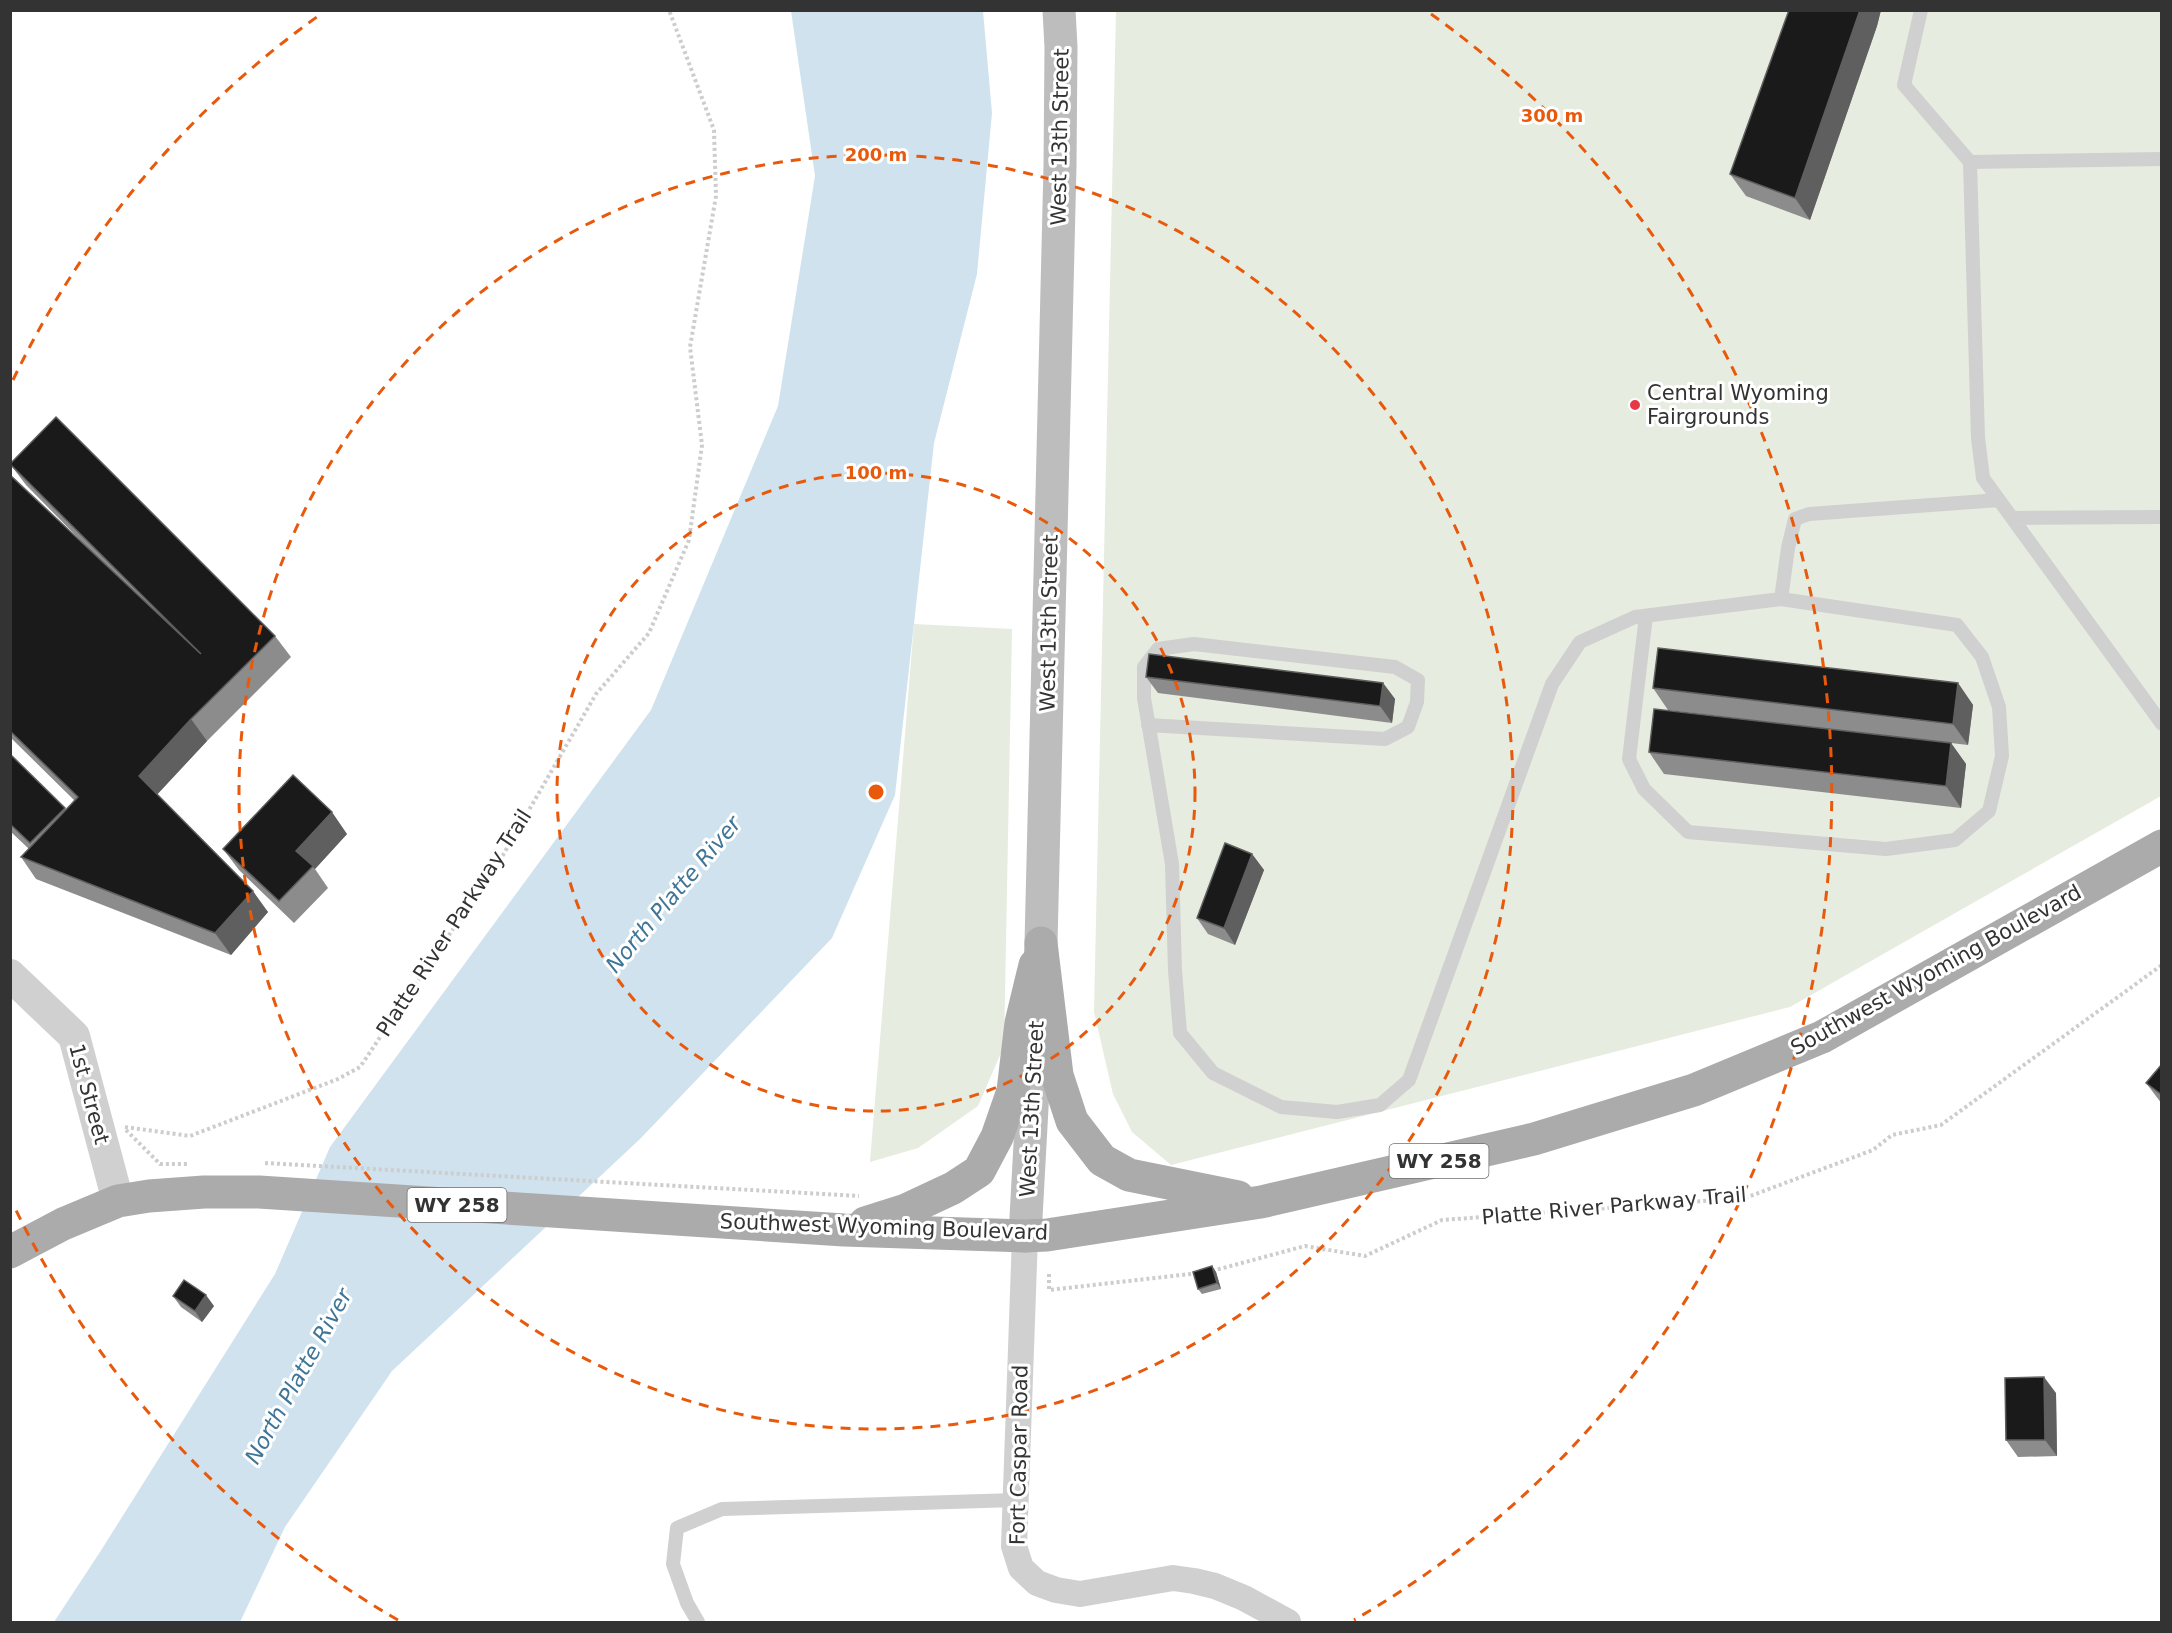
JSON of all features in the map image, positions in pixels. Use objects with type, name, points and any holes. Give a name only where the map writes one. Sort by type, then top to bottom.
[{"type":"main road","name":"West 13th Street","points":[[1025,1236],[1041,943],[1060,166],[1059,10]]},
{"type":"main road","name":"Southwest Wyoming Boulevard","points":[[10,1252],[63,1224],[118,1201],[204,1192],[264,1173],[655,1218],[844,1230],[1025,1236],[1047,1235],[1261,1202],[1534,1139],[1694,1090],[1822,1037],[2162,846]]},
{"type":"main road","points":[[1041,943],[1057,1075],[1072,1121],[1102,1160],[1129,1175],[1261,1202]]},
{"type":"main road","points":[[844,1230],[906,1210],[953,1188],[979,1170],[997,1137],[1013,1091],[1021,1023],[1041,943]]},
{"type":"street","name":"1st Street","points":[[10,975],[74,1036],[118,1201]]},
{"type":"street","name":"Fort Caspar Road","points":[[1025,1236],[1014,1546],[1021,1568],[1037,1582],[1056,1590],[1080,1594],[1173,1578],[1194,1581],[1215,1586],[1244,1598],[1288,1623]]},
{"type":"lane","points":[[1922,10],[1904,85],[1970,162],[1977,438],[1983,478],[2162,724]]},
{"type":"lane","points":[[1970,162],[2162,159]]},
{"type":"lane","points":[[1781,599],[1788,548],[1795,519],[1809,514],[1999,500]]},
{"type":"lane","points":[[2012,518],[2162,517]]},
{"type":"lane","points":[[1148,725],[1385,740],[1408,727],[1417,702],[1418,680],[1395,667],[1194,644],[1158,649],[1144,666],[1144,698],[1148,725],[1172,864],[1174,970],[1180,1033],[1214,1073],[1281,1107],[1337,1112],[1380,1105],[1409,1080],[1552,684],[1580,642],[1635,617],[1781,599],[1957,626],[1982,657],[1999,707],[2002,756],[1989,811],[1955,840],[1886,849],[1688,832],[1644,789],[1629,759],[1646,616]]},
{"type":"lane","points":[[698,1623],[687,1603],[673,1564],[677,1528],[722,1509],[1016,1500]]},
{"type":"path","name":"Platte River Parkway Trail","points":[[194,1164],[160,1164],[123,1127],[190,1136],[338,1079],[360,1067],[503,855],[596,694],[649,633],[689,540],[702,445],[690,347],[716,196],[714,130],[669,10]]},
{"type":"path","name":"Platte River Parkway Trail","points":[[1049,1290],[1211,1272],[1305,1246],[1365,1256],[1442,1220],[1745,1198],[1873,1150],[1892,1135],[1941,1125],[2162,965]]},
{"type":"path","points":[[264,1173],[678,1185]]},
{"type":"shaded area","name":"Central Wyoming Fairgrounds","points":[[1116,11],[2161,11],[2161,796],[1790,1007],[1171,1165],[1132,1132],[1113,1094],[1094,1012]]},
{"type":"shaded area","points":[[914,624],[1012,629],[1004,1046],[978,1106],[918,1148],[870,1162]]},
{"type":"water","name":"North Platte River","points":[[791,11],[983,11],[992,113],[977,274],[934,443],[895,795],[832,938],[640,1139],[392,1371],[285,1527],[240,1622],[54,1622],[275,1274],[330,1147],[651,710],[778,406],[815,176]]},
{"type":"building","points":[[1789,10],[1860,10],[1795,198],[1730,174]]},
{"type":"building","points":[[56,417],[275,636],[191,719],[139,776],[253,891],[215,933],[21,857],[78,797],[10,731],[10,475],[201,654],[10,464]]},
{"type":"building","points":[[1658,648],[1958,683],[1953,724],[1653,688]]},
{"type":"building","points":[[1149,654],[1383,683],[1380,706],[1146,677]]},
{"type":"building","points":[[1654,709],[1951,743],[1946,786],[1649,752]]},
{"type":"building","points":[[10,754],[65,808],[30,843],[10,824]]},
{"type":"building","points":[[293,775],[332,812],[296,851],[313,866],[279,901],[223,849]]},
{"type":"building","points":[[1225,843],[1252,854],[1224,928],[1197,918]]},
{"type":"building","points":[[2162,1064],[2162,1095],[2146,1083]]},
{"type":"building","points":[[1212,1266],[1217,1283],[1198,1289],[1193,1272]]},
{"type":"building","points":[[184,1280],[206,1295],[195,1311],[173,1296]]},
{"type":"building","points":[[2044,1377],[2045,1440],[2006,1440],[2005,1378]]},
{"type":"place","name":"Central Wyoming Fairgrounds","points":[[1635,405]]}]
